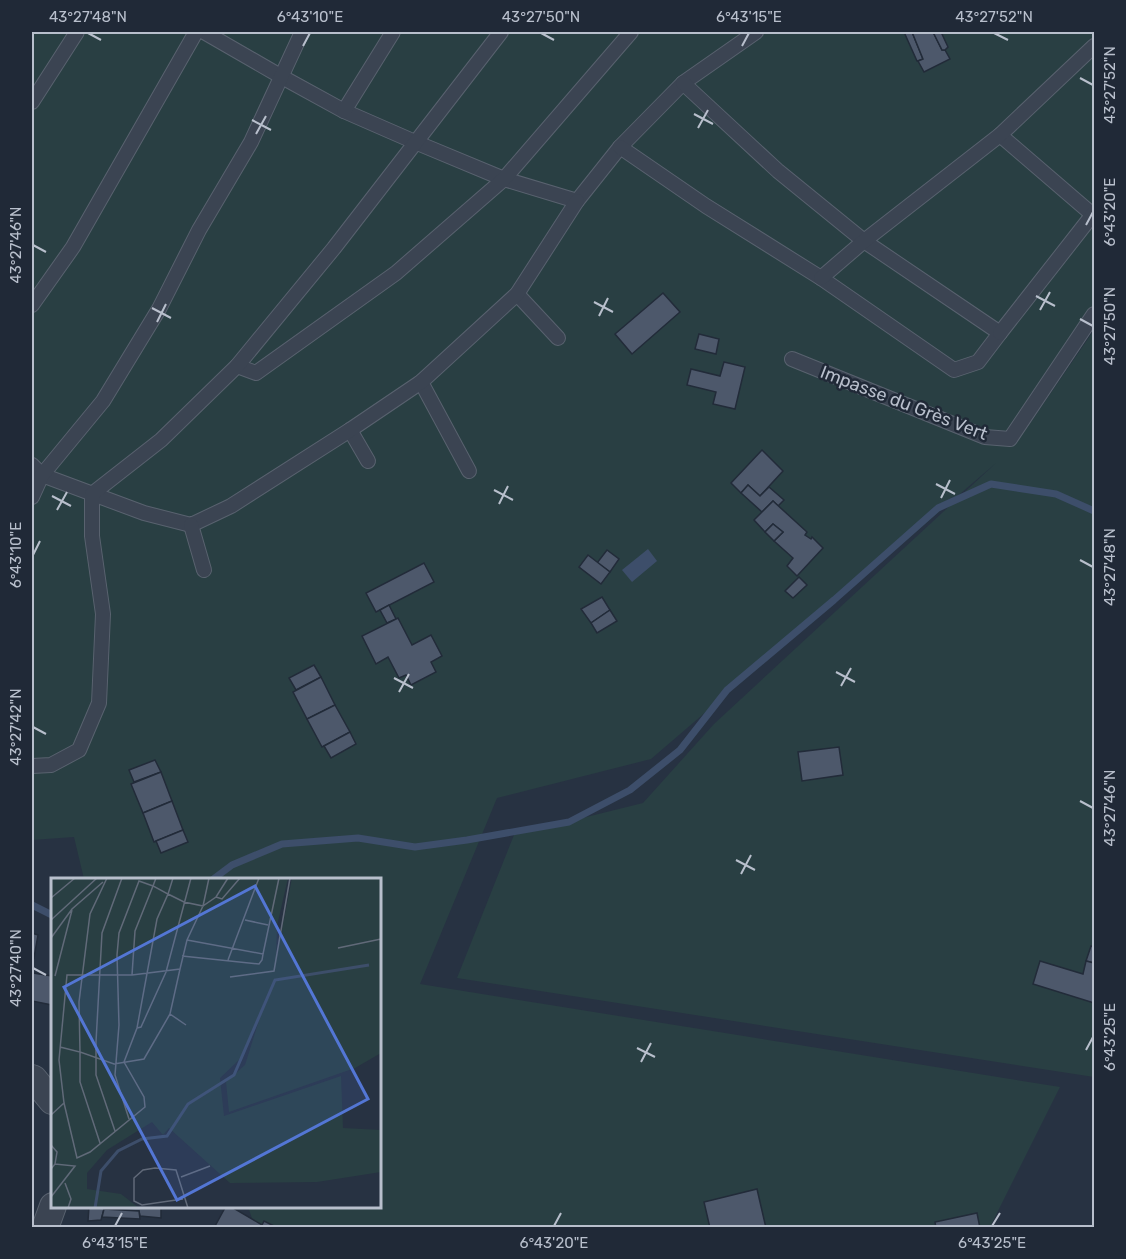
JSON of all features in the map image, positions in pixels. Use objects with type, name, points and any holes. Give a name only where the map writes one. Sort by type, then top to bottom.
[{"type":"street","points":[[32,1078],[51,1100]]},
{"type":"street","points":[[45,1227],[52,1208]]},
{"type":"lane","points":[[32,102],[77,32]]},
{"type":"lane","points":[[32,305],[73,247],[196,32]]},
{"type":"lane","points":[[204,32],[344,111],[504,179],[577,201]]},
{"type":"lane","points":[[32,498],[42,476],[104,400],[159,309],[199,230],[251,142],[302,32]]},
{"type":"lane","points":[[344,111],[393,32]]},
{"type":"lane","points":[[92,494],[162,441],[237,366],[334,248],[501,32]]},
{"type":"lane","points":[[237,366],[256,373],[396,273],[504,179],[631,32]]},
{"type":"lane","points":[[32,465],[42,476],[144,513],[191,525],[231,507],[422,382],[517,294],[577,201],[620,147],[683,83],[756,32]]},
{"type":"lane","points":[[820,278],[1000,135],[1095,46]]},
{"type":"lane","points":[[683,83],[778,171],[864,241],[1000,333]]},
{"type":"lane","points":[[620,147],[706,206],[820,278],[954,370],[978,362],[1094,214],[1000,135]]},
{"type":"lane","points":[[517,294],[558,338]]},
{"type":"lane","name":"Impasse du Grès Vert","points":[[792,359],[986,438],[1010,439],[1095,314]]},
{"type":"lane","points":[[422,382],[469,471]]},
{"type":"lane","points":[[350,430],[368,461]]},
{"type":"lane","points":[[32,766],[51,765],[79,750],[99,703],[103,614],[92,536],[92,494]]},
{"type":"lane","points":[[191,525],[204,570]]},
{"type":"green space","points":[[32,32],[1094,32],[1094,307],[1020,438],[1094,330],[1094,1077],[457,978],[514,835],[643,803],[714,724],[996,463],[651,759],[497,798],[420,984],[1060,1087],[990,1227],[255,1227],[248,1208],[381,1208],[381,878],[84,878],[74,837],[32,840]]},
{"type":"water","points":[[648,549],[657,561],[632,582],[622,570]]},
{"type":"building","points":[[904,32],[912,32],[923,59],[917,61]]},
{"type":"building","points":[[912,32],[933,32],[942,50],[945,50],[950,59],[924,72],[918,61],[923,59]]},
{"type":"building","points":[[933,32],[941,32],[948,47],[945,50],[942,50]]},
{"type":"building","points":[[663,293],[680,312],[632,354],[615,334]]},
{"type":"building","points":[[699,334],[719,339],[716,354],[695,349]]},
{"type":"building","points":[[724,362],[745,367],[735,409],[713,404],[716,392],[687,385],[691,369],[720,376]]},
{"type":"building","points":[[762,450],[783,471],[760,496],[748,485],[741,493],[731,483]]},
{"type":"building","points":[[748,485],[760,496],[769,487],[784,500],[778,506],[773,501],[762,512],[741,493]]},
{"type":"building","points":[[773,501],[807,532],[805,535],[811,539],[812,537],[823,548],[797,576],[787,566],[793,558],[774,541],[783,532],[773,524],[765,532],[754,520]]},
{"type":"building","points":[[773,524],[783,532],[774,541],[765,532]]},
{"type":"building","points":[[607,550],[619,559],[610,572],[597,563]]},
{"type":"building","points":[[588,555],[610,572],[601,584],[579,567]]},
{"type":"building","points":[[424,563],[434,582],[376,612],[366,593]]},
{"type":"building","points":[[799,577],[807,585],[793,598],[785,591]]},
{"type":"building","points":[[602,597],[610,610],[591,623],[581,609]]},
{"type":"building","points":[[389,605],[396,619],[387,623],[380,610]]},
{"type":"building","points":[[610,610],[617,621],[597,633],[591,623]]},
{"type":"building","points":[[398,618],[412,645],[431,635],[442,656],[431,662],[436,672],[411,685],[406,675],[399,678],[388,657],[376,664],[362,636]]},
{"type":"building","points":[[314,665],[321,677],[296,690],[289,678]]},
{"type":"building","points":[[321,677],[335,705],[307,719],[293,692]]},
{"type":"building","points":[[335,705],[350,732],[322,747],[307,719]]},
{"type":"building","points":[[350,732],[356,744],[331,758],[324,746]]},
{"type":"building","points":[[839,747],[843,775],[802,781],[798,752]]},
{"type":"building","points":[[155,760],[161,772],[134,782],[129,770]]},
{"type":"building","points":[[161,772],[172,801],[143,813],[131,784]]},
{"type":"building","points":[[172,801],[183,830],[154,842],[143,813]]},
{"type":"building","points":[[183,830],[188,842],[161,853],[156,841]]},
{"type":"building","points":[[32,933],[38,935],[34,958],[32,957]]},
{"type":"building","points":[[1091,946],[1094,947],[1094,963],[1086,961]]},
{"type":"building","points":[[1040,961],[1083,974],[1086,961],[1094,963],[1094,1003],[1033,984]]},
{"type":"building","points":[[33,973],[51,976],[51,1005],[32,1001]]},
{"type":"building","points":[[757,1189],[766,1228],[710,1228],[704,1202]]},
{"type":"building","points":[[89,1208],[161,1208],[161,1218],[140,1216],[139,1211],[104,1209],[101,1220],[88,1221]]},
{"type":"building","points":[[225,1208],[233,1208],[262,1225],[264,1221],[278,1228],[214,1228]]},
{"type":"building","points":[[104,1209],[139,1211],[140,1219],[102,1217]]},
{"type":"building","points":[[977,1213],[980,1228],[936,1228],[935,1222]]},
{"type":"waterway","points":[[215,878],[232,865],[282,844],[358,838],[415,847],[569,822],[630,790],[680,750],[727,690],[938,508],[991,484],[1056,494],[1094,511]]},
{"type":"waterway","points":[[32,905],[51,914]]}]
